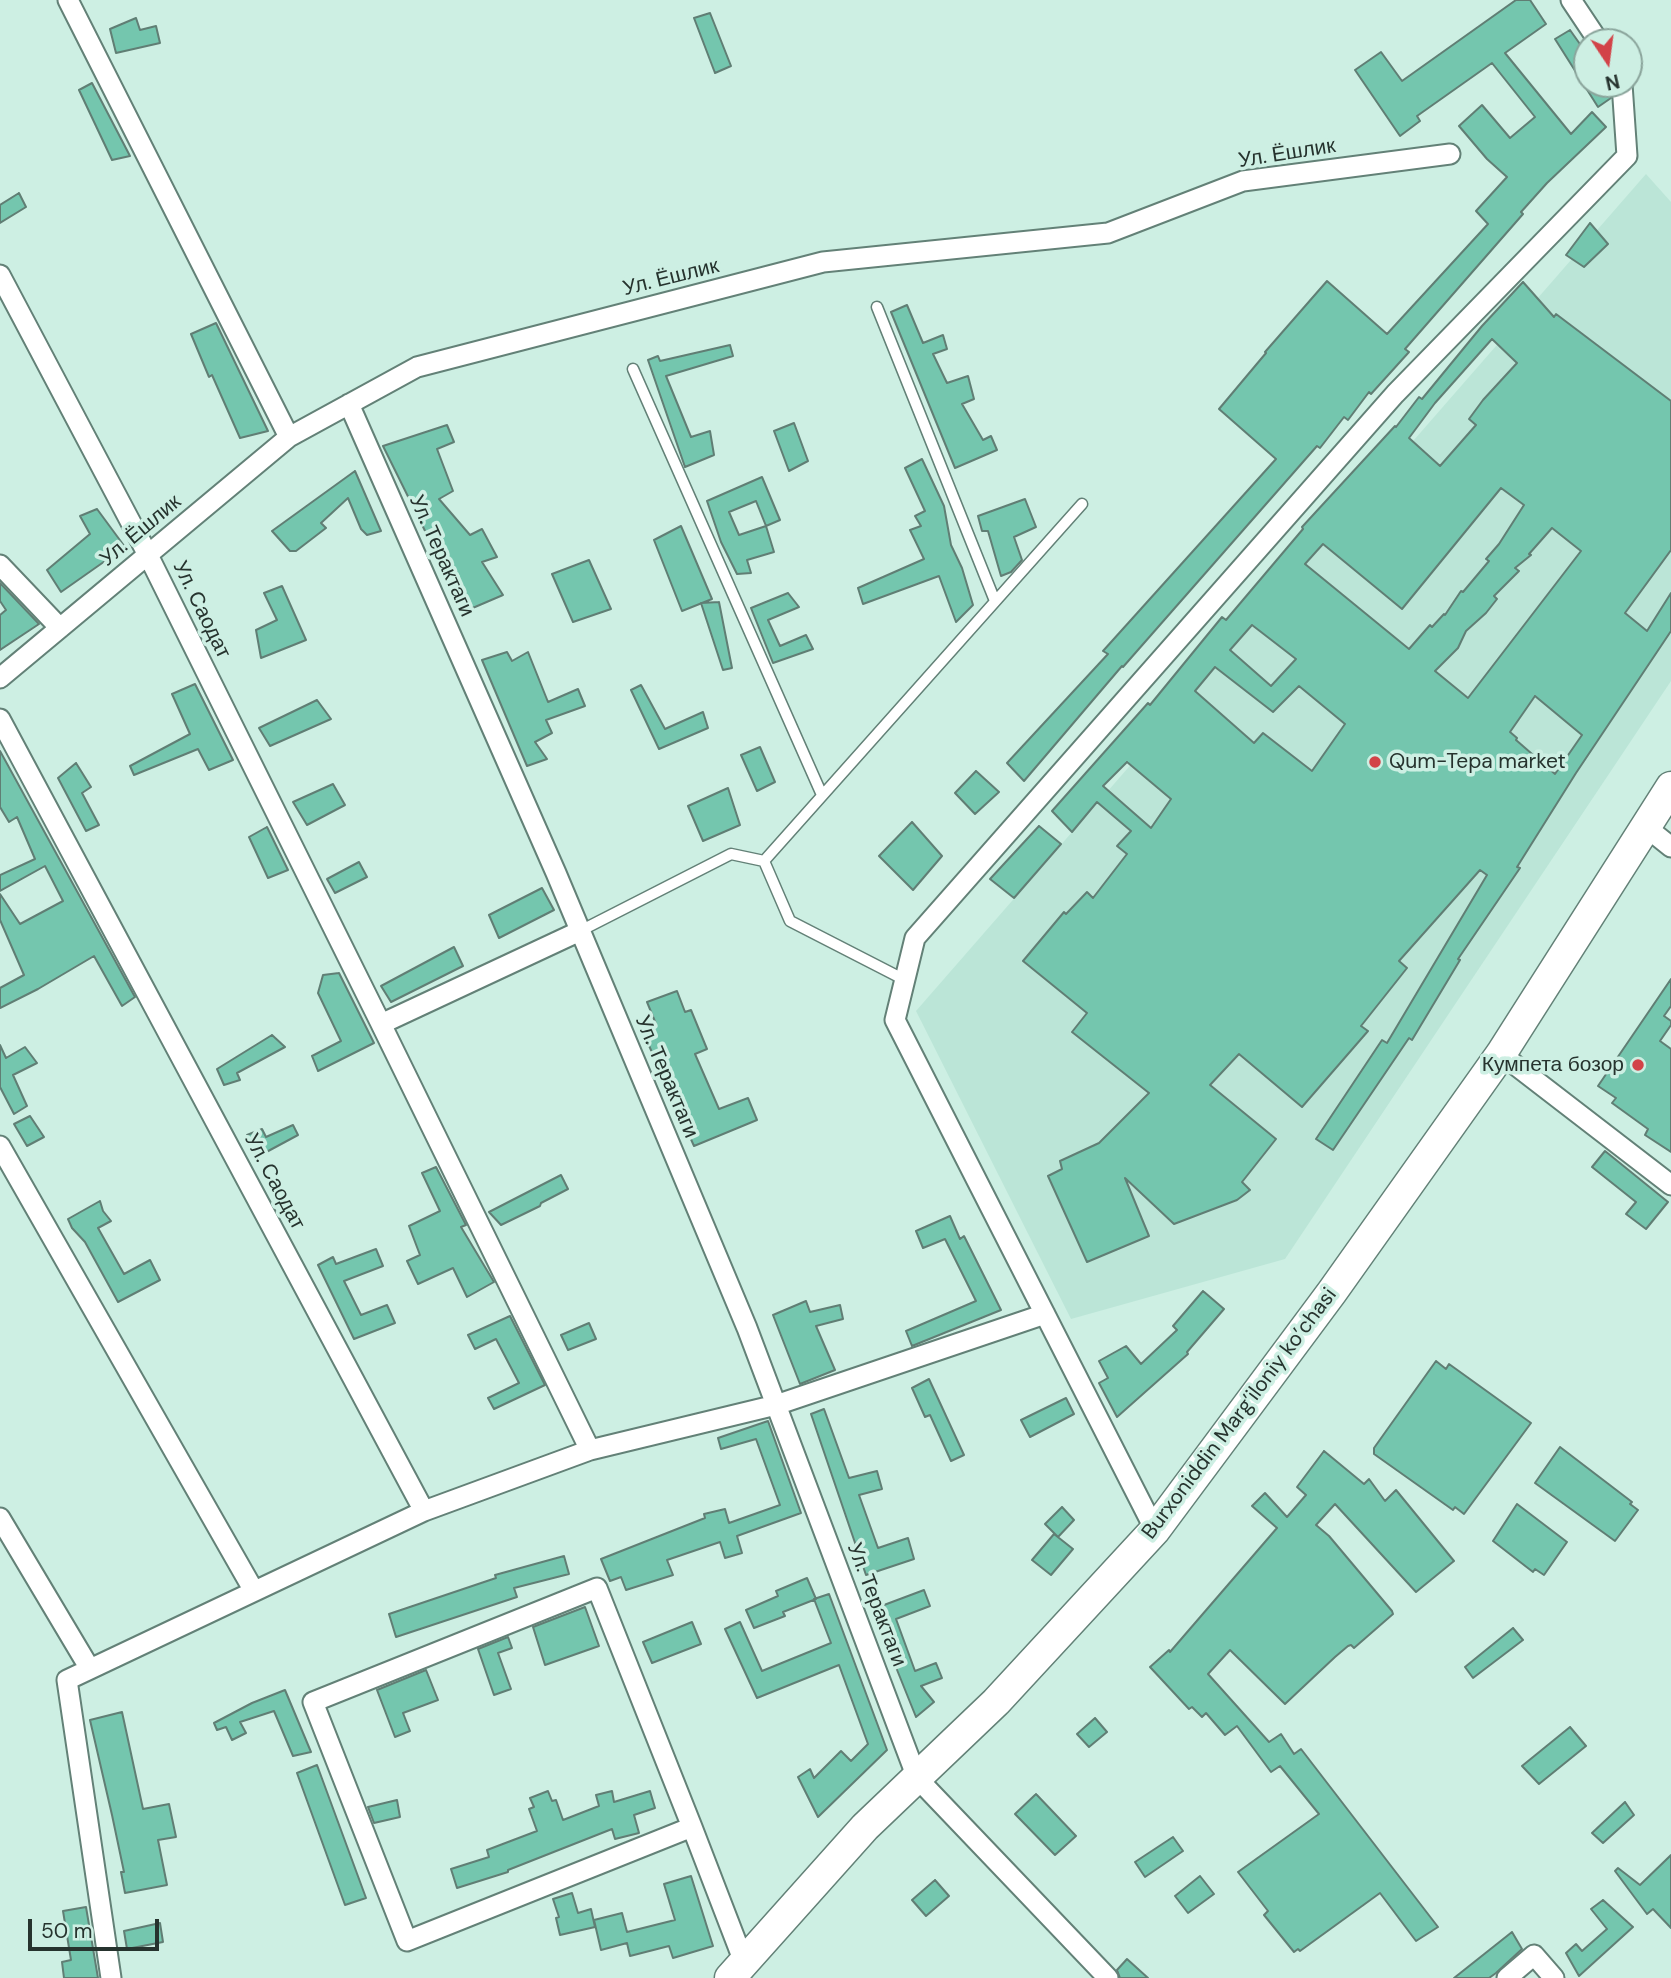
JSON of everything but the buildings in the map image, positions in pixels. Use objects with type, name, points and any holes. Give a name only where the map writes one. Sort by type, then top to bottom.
[{"type":"main road","name":"Burxoniddin Marg’iloniy ko’chasi","points":[[737,1970],[865,1827],[996,1702],[1155,1530],[1332,1292],[1501,1054],[1671,787]]},
{"type":"street","points":[[68,0],[289,437]]},
{"type":"street","points":[[1570,0],[1589,28]]},
{"type":"street","points":[[1155,1530],[895,1020],[915,938],[1395,394],[1627,156],[1623,98]]},
{"type":"street","name":"Ул. Ёшлик","points":[[0,678],[289,437],[417,367],[823,262],[1108,233],[1243,181],[1450,154]]},
{"type":"street","name":"Ул. Саодат","points":[[0,275],[148,555],[590,1450]]},
{"type":"street","name":"Ул. Терактаги","points":[[349,404],[580,932],[747,1328],[917,1778]]},
{"type":"street","points":[[0,565],[60,628]]},
{"type":"street","name":"Ул. Саодат","points":[[0,719],[424,1511]]},
{"type":"street","points":[[1646,827],[1671,847]]},
{"type":"street","points":[[381,1024],[580,932]]},
{"type":"street","points":[[1501,1054],[1671,1185]]},
{"type":"street","points":[[0,1146],[254,1591]]},
{"type":"street","points":[[111,1978],[67,1680],[424,1511],[590,1450],[776,1405],[1045,1314]]},
{"type":"street","points":[[0,1518],[90,1670]]},
{"type":"street","points":[[692,1827],[407,1941],[313,1702],[597,1588],[692,1827],[737,1970]]},
{"type":"street","points":[[917,1778],[1108,1978]]},
{"type":"street","points":[[1507,1978],[1534,1955],[1554,1978]]},
{"type":"lane","points":[[877,307],[995,601]]},
{"type":"lane","points":[[632,369],[821,795]]},
{"type":"lane","points":[[764,860],[1082,504]]},
{"type":"lane","points":[[580,932],[731,854],[764,860]]},
{"type":"lane","points":[[764,860],[790,921],[905,980]]},
{"type":"shaded area","name":"Qum-Tepa market","points":[[1646,174],[1671,202],[1671,681],[1285,1259],[1071,1319],[916,1011]]},
{"type":"place","name":"Qum-Tepa market","points":[[1375,762]]},
{"type":"place","name":"Кумпета бозор","points":[[1638,1065]]}]
